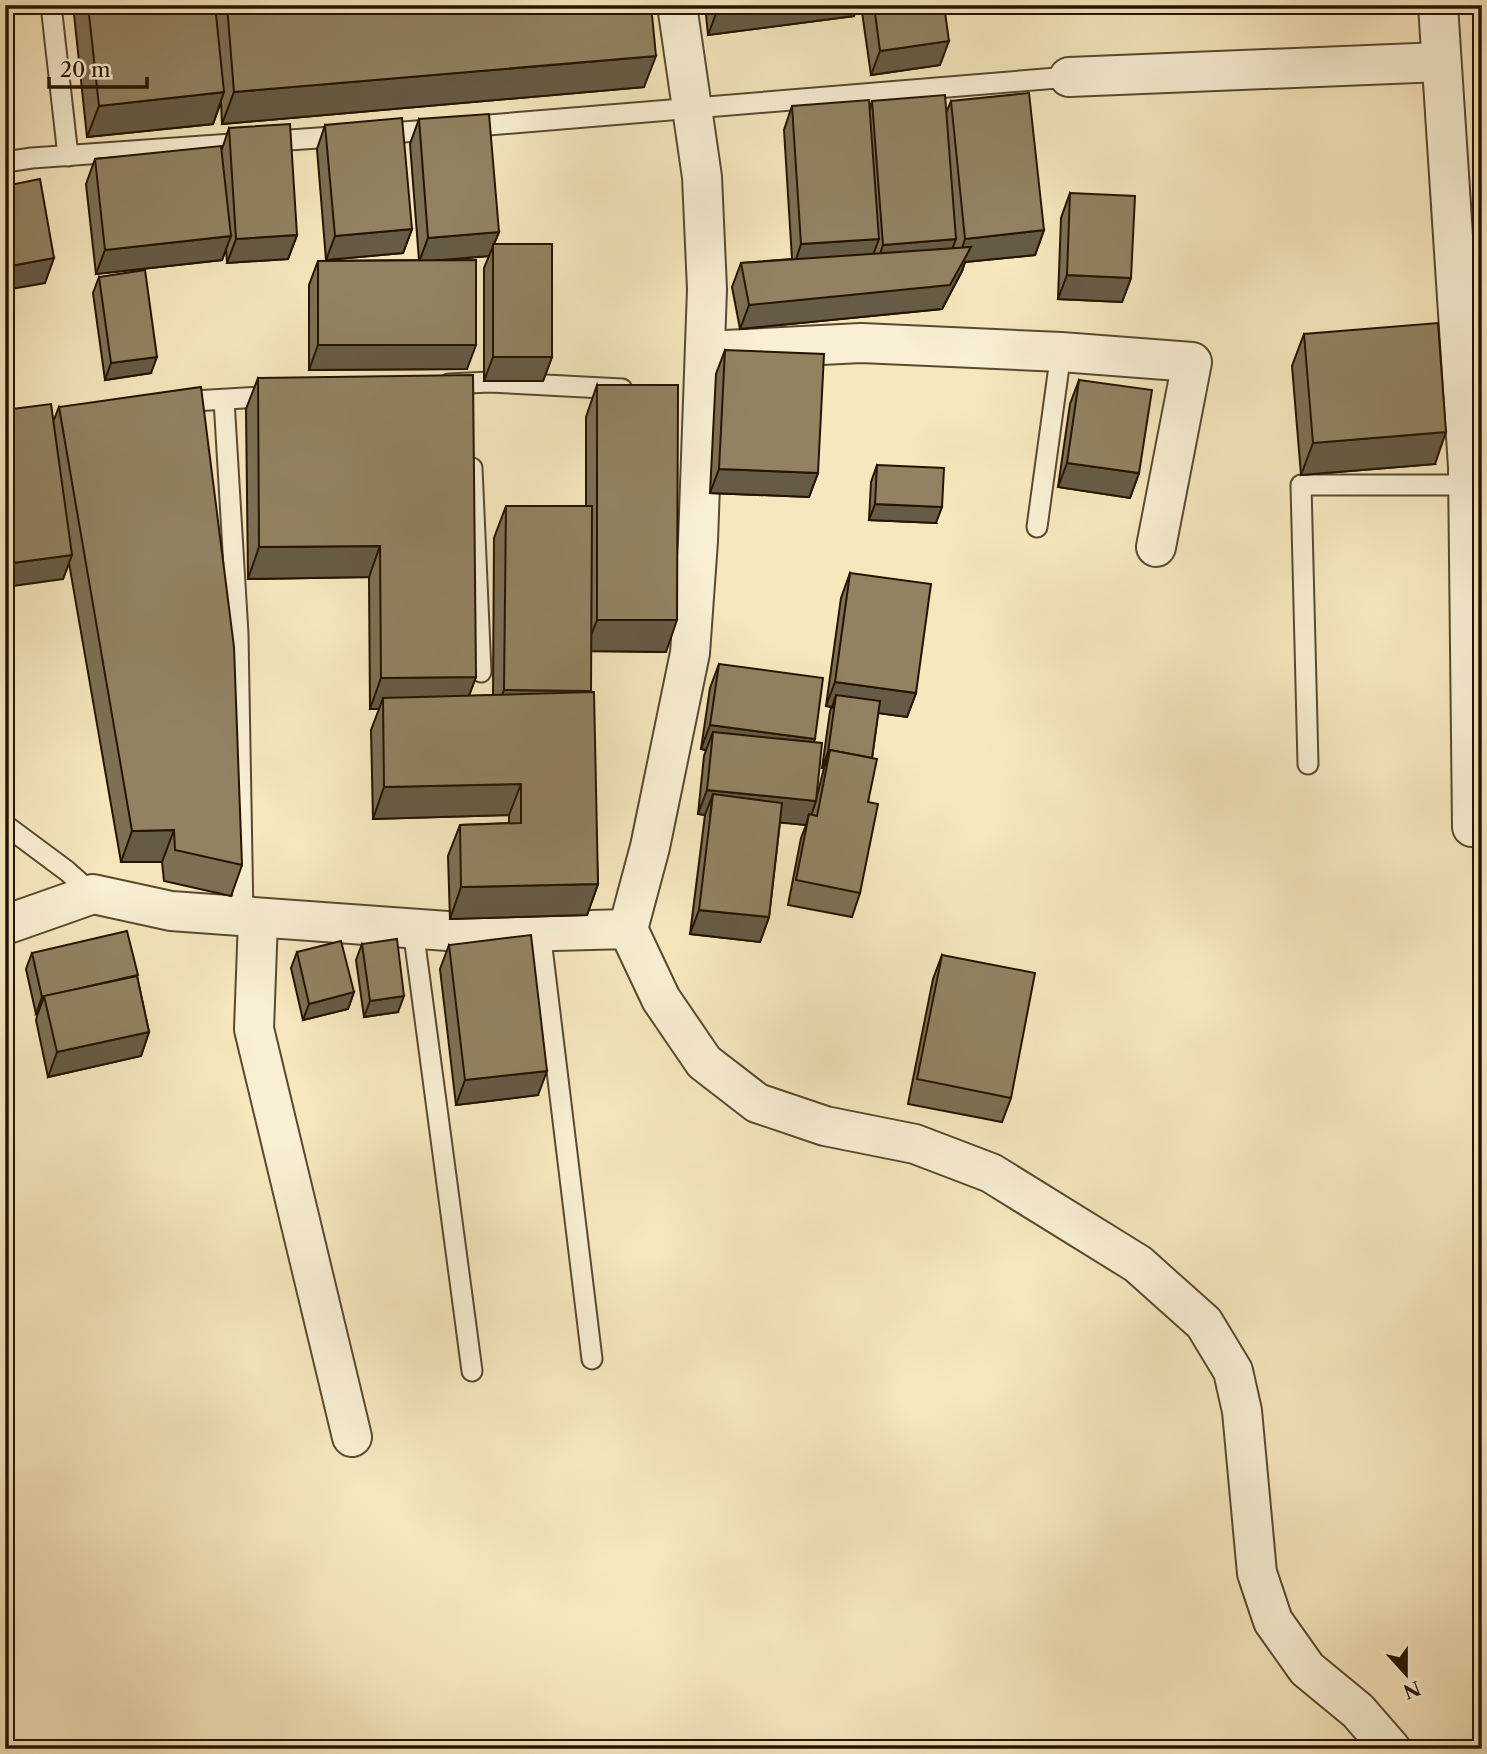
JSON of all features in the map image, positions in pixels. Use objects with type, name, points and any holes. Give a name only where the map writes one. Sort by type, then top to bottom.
[{"type":"street","points":[[677,5],[702,177],[707,289],[705,351],[697,393],[698,541],[691,653],[650,847],[628,929],[661,999],[704,1062],[757,1103],[825,1126],[915,1144],[991,1173],[1138,1264],[1204,1323],[1233,1371],[1242,1410],[1257,1573],[1273,1621],[1307,1669],[1358,1711],[1391,1749]]},
{"type":"street","points":[[1438,5],[1469,485],[1472,827]]},
{"type":"street","points":[[1069,77],[1441,62]]},
{"type":"street","points":[[705,351],[861,343],[1061,352],[1192,362],[1156,547]]},
{"type":"street","points":[[5,925],[93,894],[171,911],[413,929],[475,933],[628,929]]},
{"type":"street","points":[[251,918],[254,1029],[352,1437]]},
{"type":"lane","points":[[51,5],[68,156]]},
{"type":"lane","points":[[5,162],[692,110],[1069,77]]},
{"type":"lane","points":[[1037,527],[1061,352]]},
{"type":"lane","points":[[427,386],[468,390],[489,382],[636,389]]},
{"type":"lane","points":[[163,403],[291,395]]},
{"type":"lane","points":[[224,400],[251,918]]},
{"type":"lane","points":[[471,453],[481,672]]},
{"type":"lane","points":[[1308,764],[1301,485],[1469,485]]},
{"type":"lane","points":[[5,825],[93,894]]},
{"type":"lane","points":[[413,929],[472,1371]]},
{"type":"lane","points":[[540,931],[592,1359]]},
{"type":"building","points":[[88,5],[215,5],[224,92],[99,106]]},
{"type":"building","points":[[227,5],[651,5],[656,56],[234,92]]},
{"type":"building","points":[[716,5],[758,5],[717,11]]},
{"type":"building","points":[[874,5],[944,5],[949,41],[880,51]]},
{"type":"building","points":[[1029,93],[1044,230],[965,239],[951,101]]},
{"type":"building","points":[[945,95],[956,239],[883,245],[872,101]]},
{"type":"building","points":[[869,100],[879,239],[801,244],[792,106]]},
{"type":"building","points":[[489,114],[499,232],[428,238],[419,119]]},
{"type":"building","points":[[402,118],[412,229],[335,236],[325,125]]},
{"type":"building","points":[[290,124],[297,235],[236,239],[229,128]]},
{"type":"building","points":[[221,146],[231,236],[105,250],[95,159]]},
{"type":"building","points":[[40,179],[54,258],[5,267],[5,186]]},
{"type":"building","points":[[1070,193],[1135,196],[1131,278],[1067,275]]},
{"type":"building","points":[[493,244],[552,244],[552,357],[493,357]]},
{"type":"building","points":[[971,247],[950,285],[749,305],[741,263]]},
{"type":"building","points":[[476,260],[476,345],[318,345],[318,261]]},
{"type":"building","points":[[145,270],[157,357],[111,363],[99,277]]},
{"type":"building","points":[[1438,323],[1446,432],[1313,443],[1304,334]]},
{"type":"building","points":[[725,350],[824,354],[818,473],[719,469]]},
{"type":"building","points":[[473,375],[476,677],[381,678],[380,546],[259,547],[258,378]]},
{"type":"building","points":[[1079,380],[1152,390],[1139,473],[1067,463]]},
{"type":"building","points":[[597,385],[678,385],[677,620],[597,620]]},
{"type":"building","points":[[201,387],[234,647],[242,865],[175,850],[174,830],[132,831],[59,407]]},
{"type":"building","points":[[51,404],[72,555],[5,564],[5,410]]},
{"type":"building","points":[[877,465],[944,468],[942,507],[875,504]]},
{"type":"building","points":[[506,506],[592,506],[591,691],[504,690]]},
{"type":"building","points":[[850,573],[931,584],[916,693],[835,682]]},
{"type":"building","points":[[719,664],[823,678],[815,739],[710,725]]},
{"type":"building","points":[[594,692],[598,884],[461,887],[460,825],[521,823],[521,784],[384,787],[383,698]]},
{"type":"building","points":[[836,695],[880,701],[872,758],[830,750],[828,752]]},
{"type":"building","points":[[713,732],[822,743],[816,801],[707,790]]},
{"type":"building","points":[[830,750],[877,759],[868,802],[878,804],[860,893],[796,880],[809,814],[817,816]]},
{"type":"building","points":[[713,794],[782,803],[769,917],[699,910]]},
{"type":"building","points":[[127,931],[138,975],[42,997],[32,953]]},
{"type":"building","points":[[531,935],[547,1071],[465,1080],[449,945]]},
{"type":"building","points":[[397,939],[404,996],[370,1001],[362,944]]},
{"type":"building","points":[[341,941],[354,992],[309,1004],[297,952]]},
{"type":"building","points":[[942,955],[1035,973],[1011,1098],[917,1079]]},
{"type":"building","points":[[137,976],[149,1032],[57,1052],[44,996]]}]
